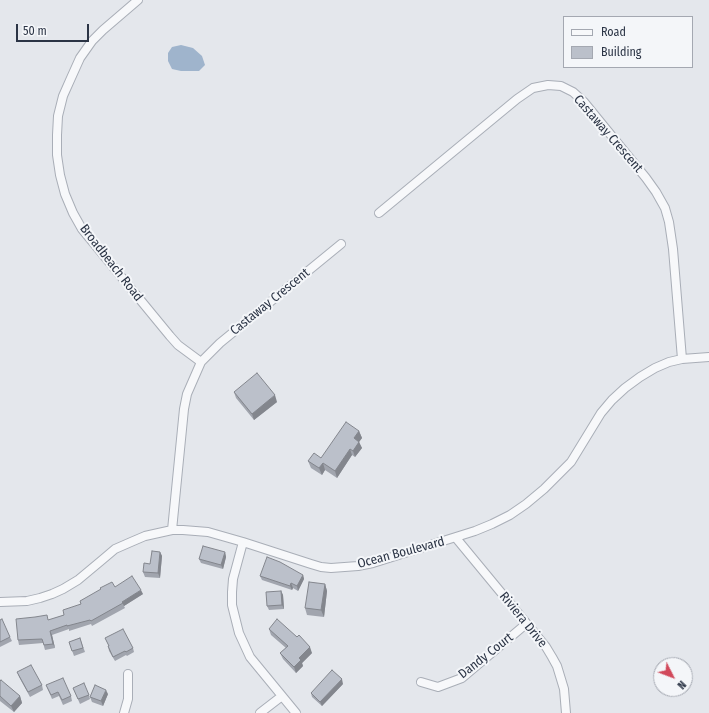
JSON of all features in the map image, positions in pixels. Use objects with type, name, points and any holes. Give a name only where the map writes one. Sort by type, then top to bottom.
[{"type":"street","name":"Broadbeach Road","points":[[138,0],[108,25],[92,41],[80,58],[71,78],[63,96],[58,116],[57,155],[60,175],[65,194],[82,229],[178,345],[201,362]]},
{"type":"street","name":"Castaway Crescent","points":[[379,213],[517,99],[533,88],[548,85],[561,86],[573,92],[584,102],[646,178],[665,208],[669,222],[673,250],[682,359]]},
{"type":"street","name":"Castaway Crescent","points":[[201,362],[220,343],[341,244]]},
{"type":"street","name":"Ocean Boulevard","points":[[0,602],[27,601],[64,589],[78,580],[115,550],[145,536],[172,530],[194,530],[208,532],[321,567],[331,568],[358,566],[373,563],[456,538],[492,524],[510,515],[544,489],[571,462],[601,413],[612,400],[640,377],[669,362],[709,356]]},
{"type":"street","points":[[172,530],[184,409],[187,394],[201,362]]},
{"type":"street","name":"Riviera Drive","points":[[456,538],[546,647],[557,666],[564,689],[566,713]]},
{"type":"street","points":[[243,542],[233,579],[232,605],[234,618],[250,657],[296,713]]},
{"type":"street","name":"Dandy Court","points":[[421,682],[438,686],[462,678],[526,624]]},
{"type":"street","points":[[124,713],[128,699],[128,674]]},
{"type":"street","points":[[260,713],[282,696]]},
{"type":"water","points":[[181,45],[193,48],[202,56],[205,65],[199,71],[181,71],[172,69],[168,61],[168,53],[172,47]]},
{"type":"building","points":[[257,373],[275,395],[252,414],[234,392]]},
{"type":"building","points":[[346,422],[359,431],[354,438],[359,442],[353,451],[350,449],[335,471],[323,463],[319,468],[308,461],[314,453],[321,458]]},
{"type":"building","points":[[203,546],[225,552],[221,565],[199,559]]},
{"type":"building","points":[[152,551],[160,552],[158,573],[143,572],[144,563],[150,564]]},
{"type":"building","points":[[267,557],[280,562],[303,575],[297,586],[291,583],[290,586],[260,576]]},
{"type":"building","points":[[132,576],[141,590],[122,602],[123,603],[91,621],[67,625],[50,631],[53,644],[44,645],[42,639],[18,640],[16,619],[47,615],[48,620],[64,615],[63,610],[81,604],[80,601],[101,589],[100,588],[112,582],[115,587]]},
{"type":"building","points":[[309,582],[325,584],[321,610],[305,608]]},
{"type":"building","points":[[281,591],[282,605],[267,606],[266,592]]},
{"type":"building","points":[[2,619],[10,637],[0,642],[0,620]]},
{"type":"building","points":[[277,619],[297,637],[299,635],[310,647],[299,658],[301,660],[294,667],[280,653],[288,646],[269,629]]},
{"type":"building","points":[[123,629],[133,648],[113,657],[105,638]]},
{"type":"building","points":[[80,638],[83,648],[72,651],[69,642]]},
{"type":"building","points":[[31,665],[42,685],[28,692],[17,672]]},
{"type":"building","points":[[332,670],[342,679],[320,702],[311,693]]},
{"type":"building","points":[[63,678],[71,696],[62,700],[58,692],[51,695],[46,685]]},
{"type":"building","points":[[1,680],[20,696],[11,706],[0,696]]},
{"type":"building","points":[[84,683],[89,695],[78,699],[73,688]]},
{"type":"building","points":[[95,685],[106,690],[101,701],[90,697]]}]
